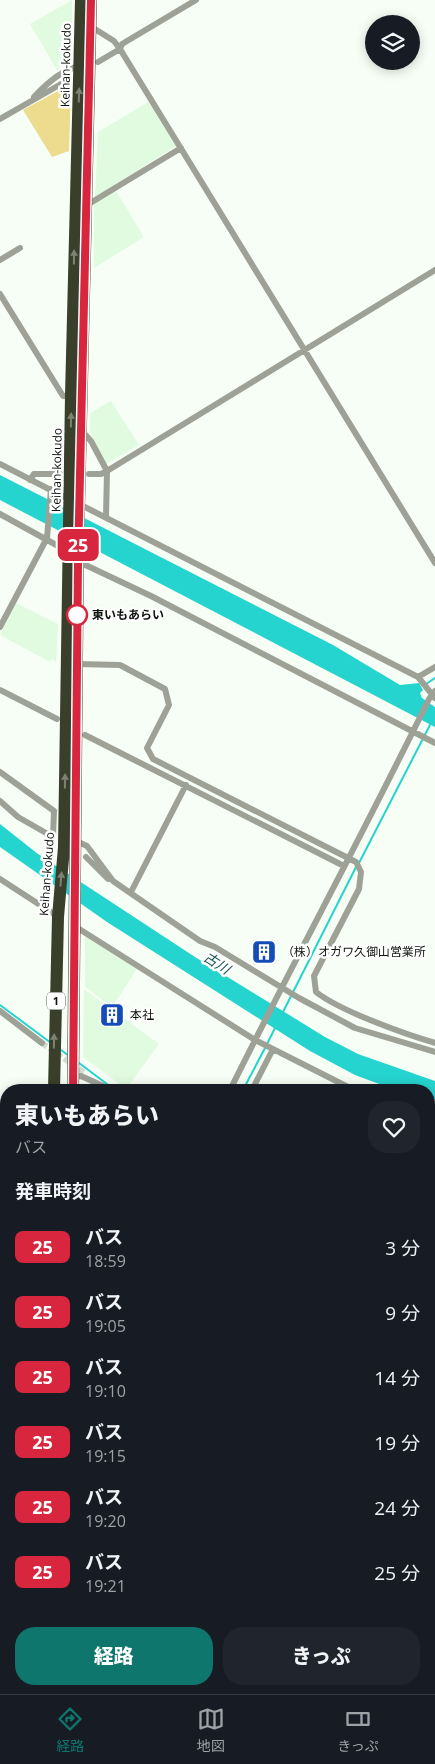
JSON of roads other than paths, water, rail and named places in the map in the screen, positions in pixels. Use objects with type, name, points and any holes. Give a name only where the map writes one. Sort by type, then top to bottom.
[{"type":"highway","name":"Keihan-kokudo","points":[[77,1080],[76,924],[81,856],[76,841],[77,664],[71,396],[81,0]]},
{"type":"highway","name":"Keihan-kokudo","points":[[74,504],[81,430],[91,0]]},
{"type":"highway","name":"Keihan-kokudo","points":[[54,1084],[59,914],[64,848],[64,803],[74,552]]},
{"type":"street","points":[[98,62],[120,49],[122,44],[196,0]]},
{"type":"street","points":[[90,26],[114,41],[120,49],[435,563]]},
{"type":"street","points":[[32,99],[43,87],[71,68],[80,66]]},
{"type":"street","points":[[0,119],[68,80]]},
{"type":"street","points":[[87,205],[181,148]]},
{"type":"street","points":[[0,260],[20,248]]},
{"type":"street","points":[[89,474],[101,474],[107,471],[435,270]]},
{"type":"street","points":[[0,294],[63,396],[71,396]]},
{"type":"street","points":[[81,430],[91,442],[107,471],[106,517]]},
{"type":"street","points":[[0,464],[74,504],[106,517],[419,678],[432,695],[233,1084]]},
{"type":"street","points":[[30,480],[34,474],[60,474]]},
{"type":"street","points":[[0,627],[48,536],[50,491]]},
{"type":"street","points":[[0,514],[48,536],[150,596],[435,743]]},
{"type":"street","points":[[77,664],[120,665],[165,689],[169,705],[147,748],[153,759],[356,862],[362,879],[359,889],[314,976],[316,992],[343,1007],[407,1035],[435,1043]]},
{"type":"street","points":[[419,678],[435,667]]},
{"type":"street","points":[[0,690],[57,719]]},
{"type":"street","points":[[85,735],[344,866]]},
{"type":"street","points":[[0,772],[54,811]]},
{"type":"street","points":[[131,892],[186,785]]},
{"type":"street","points":[[0,801],[14,813],[53,837],[54,811],[64,803]]},
{"type":"street","points":[[14,813],[20,813],[51,834]]},
{"type":"street","points":[[76,841],[87,846],[114,881]]},
{"type":"street","points":[[81,856],[108,878],[200,941],[214,947],[282,990],[355,1028],[435,1052]]},
{"type":"street","points":[[0,879],[59,914]]},
{"type":"street","points":[[76,924],[256,1039],[342,1084]]},
{"type":"street","points":[[0,1010],[42,1043]]},
{"type":"street","points":[[255,1084],[273,1049]]},
{"type":"street","points":[[77,1080],[81,1076],[98,1084]]},
{"type":"street","points":[[77,1080],[92,1084]]},
{"type":"water","points":[[0,475],[333,645],[400,685],[419,683],[423,690],[420,693],[422,698],[435,707],[435,727],[0,500]]},
{"type":"water","points":[[0,824],[38,854],[195,957],[325,1037],[358,1054],[435,1081],[435,1084],[379,1084],[355,1075],[310,1051],[107,922],[0,847]]},
{"type":"waterway","points":[[426,684],[435,678]]},
{"type":"waterway","points":[[359,863],[431,723]]},
{"type":"waterway","points":[[283,1012],[356,867]]},
{"type":"waterway","points":[[0,1005],[51,1043]]},
{"type":"waterway","points":[[267,1044],[275,1028]]},
{"type":"waterway","points":[[246,1084],[265,1048]]},
{"type":"waterway","points":[[61,1050],[69,1056]]},
{"type":"waterway","points":[[79,1063],[107,1084]]},
{"type":"tunnel","points":[[42,1043],[85,1073]]},
{"type":"place","name":"東いもあらい","points":[[77,615]]},
{"type":"place","name":"（株）オガワ久御山営業所","points":[[264,952]]},
{"type":"place","name":"本社","points":[[112,1015]]},
{"type":"water label","name":"古川","points":[[217,963]]}]
